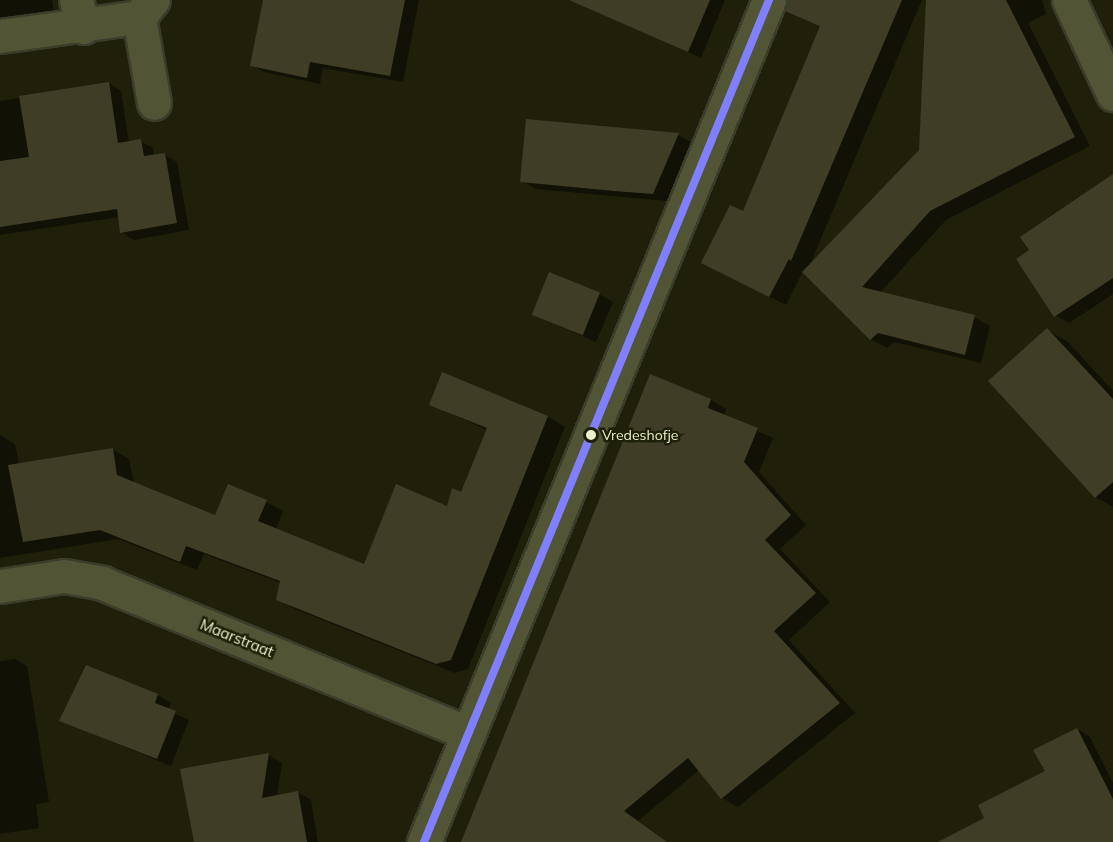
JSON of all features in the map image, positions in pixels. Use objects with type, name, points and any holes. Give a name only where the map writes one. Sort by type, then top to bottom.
[{"type":"street","points":[[424,842],[769,0]]},
{"type":"street","points":[[1069,0],[1113,94]]},
{"type":"street","points":[[0,36],[79,13],[146,9],[154,103]]},
{"type":"street","name":"Maarstraat","points":[[0,586],[64,576],[102,583],[468,733]]},
{"type":"building","points":[[263,0],[405,0],[390,76],[310,62],[307,78],[250,66]]},
{"type":"building","points":[[569,0],[710,0],[688,52]]},
{"type":"building","points":[[787,0],[902,0],[791,261],[789,259],[769,297],[701,263],[730,205],[743,211],[820,26],[785,11]]},
{"type":"building","points":[[926,0],[1006,0],[1075,137],[930,211],[862,287],[975,315],[965,355],[878,333],[870,340],[802,272],[919,150]]},
{"type":"building","points":[[109,82],[118,143],[141,139],[144,156],[165,153],[177,223],[120,233],[117,209],[0,227],[0,161],[29,157],[19,96]]},
{"type":"building","points":[[526,119],[679,133],[653,194],[614,191],[520,182]]},
{"type":"building","points":[[1113,174],[1113,278],[1054,317],[1016,259],[1029,250],[1020,237]]},
{"type":"building","points":[[549,272],[600,293],[583,335],[532,315]]},
{"type":"building","points":[[1047,328],[1113,399],[1113,482],[1095,498],[988,381]]},
{"type":"building","points":[[442,372],[548,416],[451,660],[436,664],[276,600],[280,581],[186,546],[180,562],[100,530],[23,542],[8,465],[113,448],[117,475],[215,515],[228,484],[267,500],[258,521],[364,564],[396,484],[447,506],[452,488],[461,492],[487,428],[429,405]]},
{"type":"building","points":[[650,374],[711,399],[708,408],[758,428],[744,462],[791,515],[765,540],[816,593],[774,631],[840,703],[721,799],[688,758],[624,811],[667,842],[461,842]]},
{"type":"building","points":[[86,665],[158,694],[155,703],[176,711],[157,759],[59,721]]},
{"type":"building","points":[[1077,728],[1113,799],[1113,842],[938,842],[984,818],[978,805],[1045,771],[1033,750]]},
{"type":"building","points":[[269,753],[262,798],[298,791],[307,842],[194,842],[180,769]]},
{"type":"transit line","points":[[424,842],[769,0]]},
{"type":"place","name":"Vredeshofje","points":[[591,435]]}]
